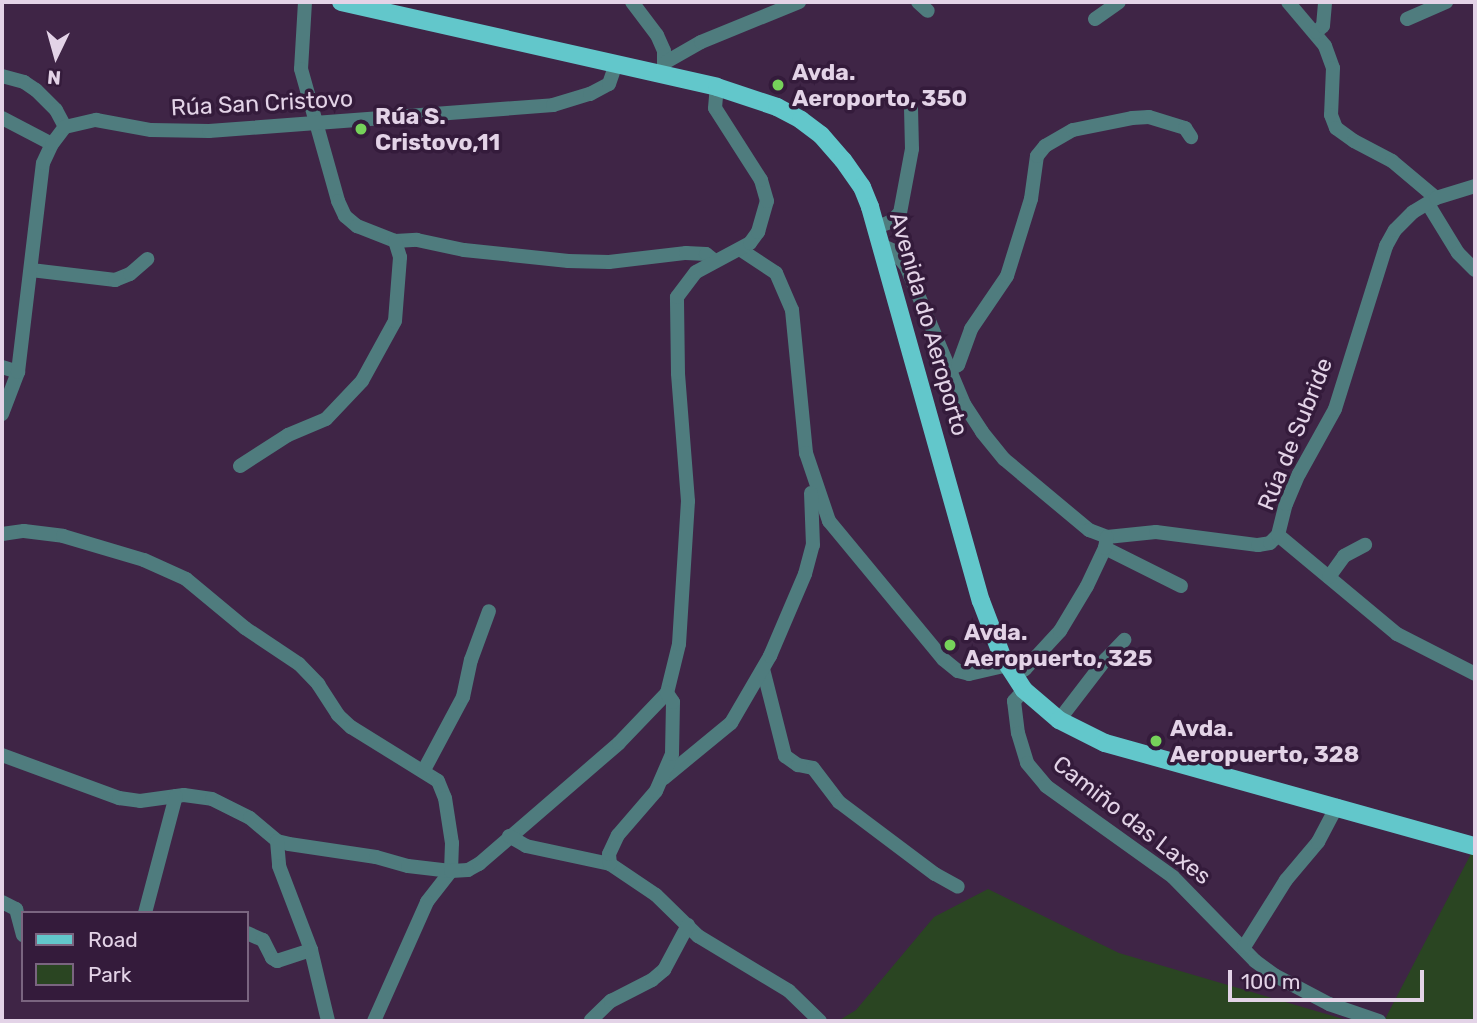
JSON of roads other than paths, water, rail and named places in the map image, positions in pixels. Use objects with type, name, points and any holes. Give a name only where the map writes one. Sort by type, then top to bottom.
[{"type":"main road","name":"Avenida do Aeroporto","points":[[341,2],[616,64],[665,69],[777,107],[821,135],[862,187],[879,236],[981,601],[1015,677],[1059,720],[1090,737],[1475,846]]},
{"type":"street","points":[[305,2],[301,69],[345,216],[356,226],[395,241],[417,240],[464,250],[568,261],[609,262],[686,253],[706,254],[715,261]]},
{"type":"street","points":[[632,2],[657,36],[665,69],[701,41],[799,2]]},
{"type":"street","points":[[1095,19],[1119,2]]},
{"type":"street","points":[[1288,2],[1316,32],[1325,46],[1333,68],[1331,115],[1336,128],[1363,147],[1392,161],[1432,201],[1458,253],[1475,270]]},
{"type":"street","points":[[1316,32],[1323,26],[1325,2]]},
{"type":"street","points":[[1407,19],[1446,2]]},
{"type":"street","name":"Rúa San Cristovo","points":[[65,127],[96,120],[174,132],[553,105],[590,94],[609,84],[616,64]]},
{"type":"street","points":[[2,76],[24,82],[36,90],[56,110],[65,127],[52,144],[43,163],[18,372],[2,414]]},
{"type":"street","points":[[2,755],[119,798],[140,801],[198,795],[233,808],[277,841],[376,857],[408,866],[451,871],[468,870],[479,864],[620,743],[667,693],[679,644],[688,531],[678,373],[677,297],[687,280],[715,261],[741,250],[758,232],[768,201],[761,180],[715,108],[717,87]]},
{"type":"street","points":[[911,109],[912,149],[900,213],[879,236],[906,266],[964,404],[1004,459],[1089,530],[1181,586]]},
{"type":"street","points":[[949,370],[958,365],[971,329],[1007,276],[1031,199],[1037,156],[1045,146],[1073,130],[1149,117],[1185,128],[1191,137]]},
{"type":"street","points":[[2,118],[52,144]]},
{"type":"street","name":"Rúa de Subride","points":[[1106,542],[1156,532],[1258,545],[1270,543],[1278,535],[1286,505],[1299,474],[1335,409],[1386,246],[1395,230],[1413,212],[1432,201],[1475,186]]},
{"type":"street","points":[[240,466],[288,435],[326,419],[362,381],[395,321],[400,257],[395,241]]},
{"type":"street","points":[[610,864],[609,854],[618,835],[664,778],[731,723],[763,669],[805,574],[813,545],[814,519],[792,310],[776,273],[741,250]]},
{"type":"street","points":[[31,270],[115,280],[130,274],[147,259]]},
{"type":"street","points":[[2,367],[18,372]]},
{"type":"street","points":[[806,453],[829,521],[866,568],[898,602],[926,641],[958,671],[1015,677],[1025,669],[1060,631],[1106,542]]},
{"type":"street","points":[[2,534],[24,531],[63,536],[122,552],[176,574],[245,628],[299,664],[318,684],[338,715],[351,727],[438,781],[445,798],[452,843],[451,871],[427,902],[374,1021]]},
{"type":"street","points":[[1278,535],[1404,638],[1475,674]]},
{"type":"street","points":[[1329,577],[1344,556],[1365,545]]},
{"type":"street","points":[[424,771],[463,697],[471,660],[489,611]]},
{"type":"street","points":[[1059,720],[1081,689],[1124,640]]},
{"type":"street","points":[[763,669],[785,756],[797,765],[813,768],[839,802],[935,874],[958,887]]},
{"type":"street","name":"Camiño das Laxes","points":[[1015,677],[1014,701],[1018,733],[1027,763],[1046,786],[1173,877],[1255,961],[1298,990],[1379,1021]]},
{"type":"street","points":[[664,778],[672,754],[674,731],[673,702],[667,693]]},
{"type":"street","points":[[146,911],[176,796]]},
{"type":"street","points":[[1244,947],[1286,880],[1318,842],[1337,806]]},
{"type":"street","points":[[509,836],[526,846],[610,864],[656,895],[698,936],[789,991],[820,1021]]},
{"type":"street","points":[[277,841],[279,866],[311,950],[328,1021]]},
{"type":"street","points":[[2,902],[16,909],[21,928]]},
{"type":"street","points":[[591,1020],[611,1001],[652,980],[664,970],[688,925]]},
{"type":"street","points":[[248,933],[263,940],[272,958],[277,961],[311,950]]},
{"type":"place","name":"Avda. Aeroporto, 350","points":[[778,85]]},
{"type":"place","name":"Rúa S. Cristovo,11","points":[[361,129]]},
{"type":"place","name":"Avda. Aeropuerto, 325","points":[[950,645]]},
{"type":"place","name":"Avda. Aeropuerto, 328","points":[[1156,741]]}]
